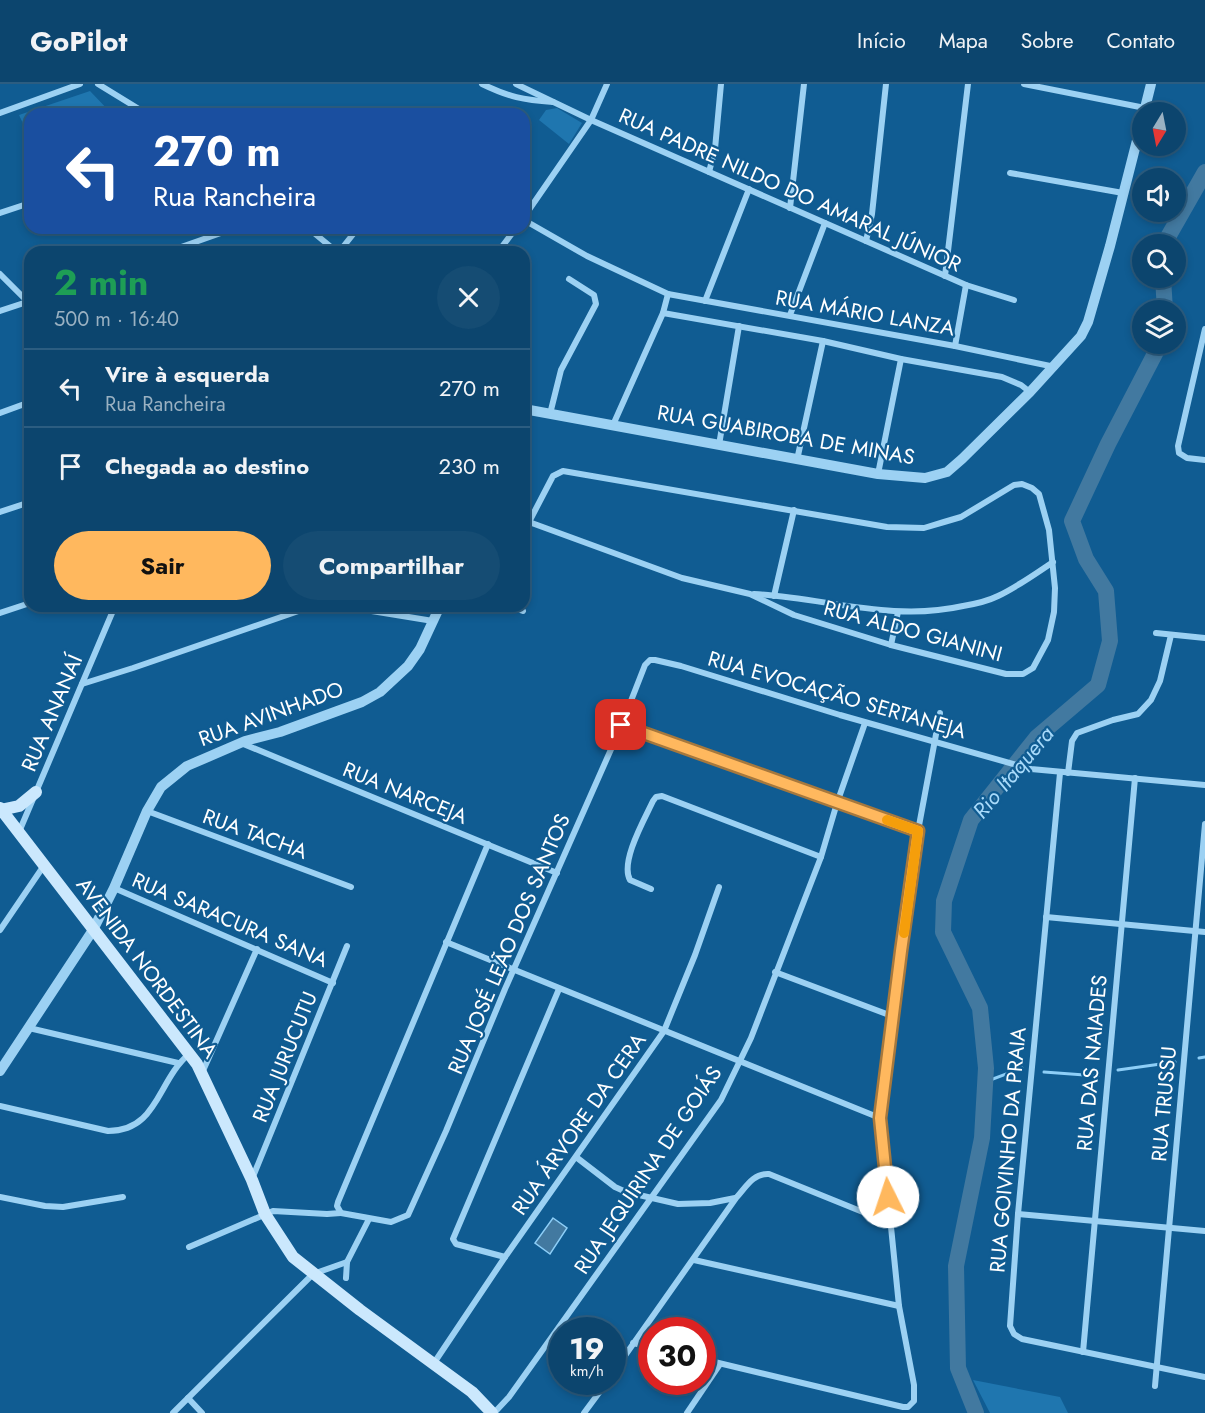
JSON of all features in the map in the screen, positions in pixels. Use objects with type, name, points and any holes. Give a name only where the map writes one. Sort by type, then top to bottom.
[{"type":"main road","points":[[0,810],[19,806],[36,792]]},
{"type":"main road","name":"AVENIDA NORDESTINA","points":[[0,810],[45,864],[93,930],[189,1053],[202,1073],[252,1179],[265,1215],[293,1257],[472,1392],[493,1413]]},
{"type":"street","points":[[0,113],[80,84]]},
{"type":"street","points":[[98,84],[137,108]]},
{"type":"street","name":"RUA PADRE NILDO DO AMARAL JÚNIOR","points":[[482,84],[519,99],[556,103]]},
{"type":"street","name":"RUA PADRE NILDO DO AMARAL JÚNIOR","points":[[517,84],[591,120],[945,276],[1014,300]]},
{"type":"street","points":[[530,209],[591,120],[607,84]]},
{"type":"street","points":[[709,172],[715,149],[721,84]]},
{"type":"street","points":[[790,208],[804,84]]},
{"type":"street","points":[[866,241],[872,214],[886,84]]},
{"type":"street","points":[[945,276],[968,84]]},
{"type":"street","points":[[1024,84],[1132,110]]},
{"type":"street","name":"RUA GUABIROBA DE MINAS","points":[[1146,102],[1150,84]]},
{"type":"street","name":"RUA GUABIROBA DE MINAS","points":[[530,410],[878,474],[925,478],[947,471],[1055,367],[1081,336],[1088,322],[1133,156]]},
{"type":"street","points":[[1010,172],[1123,193]]},
{"type":"street","points":[[705,301],[749,189]]},
{"type":"street","points":[[0,213],[24,204]]},
{"type":"street","name":"RUA MÁRIO LANZA","points":[[530,222],[587,256],[668,294],[955,346],[1055,367]]},
{"type":"street","points":[[790,315],[825,223]]},
{"type":"street","points":[[184,246],[218,234]]},
{"type":"street","points":[[316,234],[330,246]]},
{"type":"street","points":[[343,246],[353,234]]},
{"type":"street","points":[[0,274],[24,297]]},
{"type":"street","points":[[550,414],[561,370],[596,304],[594,295],[569,279]]},
{"type":"street","points":[[955,346],[966,285]]},
{"type":"street","points":[[613,425],[663,313],[668,294]]},
{"type":"street","points":[[0,311],[24,304]]},
{"type":"street","name":"RUA MÁRIO LANZA","points":[[663,313],[823,341],[901,359],[1002,377],[1021,385],[1030,392]]},
{"type":"street","points":[[719,445],[740,326]]},
{"type":"street","points":[[1205,329],[1181,428],[1179,453],[1187,458],[1205,460]]},
{"type":"street","points":[[797,460],[823,341]]},
{"type":"street","points":[[878,474],[901,359]]},
{"type":"street","points":[[0,412],[24,404]]},
{"type":"street","name":"RUA ALDO GIANINI","points":[[530,513],[553,476],[563,471],[887,527],[924,528],[962,517],[1009,488],[1022,484],[1039,494],[1043,505],[1053,562],[1054,612],[1048,640],[1037,662],[1028,673],[1006,674],[891,645],[794,615],[750,594],[682,578],[530,521]]},
{"type":"street","points":[[0,512],[24,504]]},
{"type":"street","points":[[774,596],[794,510]]},
{"type":"street","points":[[750,594],[884,612],[952,609],[998,597],[1053,562]]},
{"type":"street","points":[[0,613],[24,605]]},
{"type":"street","name":"RUA ANANAÍ","points":[[18,832],[111,612]]},
{"type":"street","points":[[81,684],[296,612]]},
{"type":"street","points":[[377,612],[433,621]]},
{"type":"street","name":"RUA AVINHADO","points":[[0,1071],[93,930],[147,811],[161,787],[187,766],[240,743],[330,714],[362,702],[380,692],[408,666],[420,649],[437,612]]},
{"type":"street","points":[[891,645],[898,612]]},
{"type":"street","points":[[1156,633],[1205,638]]},
{"type":"street","name":"RUA GOIVINHO DA PRAIA","points":[[1171,634],[1160,681],[1151,700],[1138,714],[1077,733],[1072,741],[1064,773],[1046,917],[1018,1214],[1011,1330],[1016,1337],[1022,1339],[1205,1377]]},
{"type":"street","name":"RUA JOSÉ LEÃO DOS SANTOS","points":[[189,1247],[273,1211],[341,1213],[391,1222],[408,1215],[645,665],[650,660],[662,661]]},
{"type":"street","name":"RUA EVOCAÇÃO SERTANEJA","points":[[662,661],[865,723],[1031,769],[1205,785]]},
{"type":"street","points":[[716,1363],[903,1407],[912,1405],[915,1394],[900,1306],[880,1118],[918,831],[940,713]]},
{"type":"street","name":"RUA JEQUIRINA DE GOIÁS","points":[[493,1413],[509,1397],[721,1100],[740,1062],[821,857],[865,723]]},
{"type":"street","points":[[621,725],[918,831]]},
{"type":"street","name":"RUA NARCEJA","points":[[240,743],[557,873]]},
{"type":"street","name":"RUA DAS NAIADES","points":[[1083,1352],[1135,778]]},
{"type":"street","points":[[651,889],[630,880],[627,875],[627,861],[656,797],[662,796],[821,857]]},
{"type":"street","name":"RUA TACHA","points":[[147,811],[351,887]]},
{"type":"street","name":"RUA TRUSSU","points":[[1155,1386],[1205,824]]},
{"type":"street","points":[[341,1213],[337,1206],[338,1202],[488,844]]},
{"type":"street","points":[[0,930],[45,864]]},
{"type":"street","name":"RUA ÁRVORE DA CERA","points":[[434,1363],[505,1257],[664,1031],[695,955],[719,887]]},
{"type":"street","name":"RUA SARACURA SANA","points":[[114,888],[333,982]]},
{"type":"street","points":[[1046,917],[1205,932]]},
{"type":"street","points":[[446,942],[880,1118]]},
{"type":"street","name":"RUA JURUCUTU","points":[[252,1179],[347,946]]},
{"type":"street","points":[[202,1073],[256,949]]},
{"type":"street","points":[[775,972],[892,1016]]},
{"type":"street","points":[[505,1257],[452,1241],[559,989]]},
{"type":"street","points":[[29,1028],[178,1063]]},
{"type":"street","points":[[0,1106],[108,1131],[122,1131],[135,1126],[144,1119],[178,1063],[189,1053]]},
{"type":"street","points":[[576,1157],[615,1187],[626,1192],[678,1204],[710,1203],[736,1198]]},
{"type":"street","points":[[626,1353],[736,1198],[754,1177],[763,1173],[769,1174],[890,1223]]},
{"type":"street","points":[[0,1197],[53,1207],[123,1197]]},
{"type":"street","points":[[1018,1214],[1205,1231]]},
{"type":"street","points":[[346,1278],[347,1262],[369,1219]]},
{"type":"street","points":[[694,1260],[900,1306]]},
{"type":"street","points":[[173,1413],[313,1274],[347,1262]]},
{"type":"street","points":[[633,1343],[638,1344]]},
{"type":"street","points":[[687,1413],[720,1364]]},
{"type":"street","points":[[584,1413],[597,1395]]},
{"type":"street","points":[[188,1398],[202,1413]]},
{"type":"shaded area","points":[[90,91],[106,108],[40,108]]},
{"type":"shaded area","points":[[557,108],[582,123],[569,144],[539,120],[546,110]]},
{"type":"shaded area","points":[[24,113],[24,125],[19,115]]},
{"type":"shaded area","points":[[553,1218],[567,1228],[550,1254],[535,1243]]},
{"type":"shaded area","points":[[973,1380],[1060,1397],[1068,1413],[990,1413]]},
{"type":"waterway","name":"Rio Itaquera","points":[[1170,234],[1205,172]]},
{"type":"waterway","name":"Rio Itaquera","points":[[1164,288],[1164,300]]},
{"type":"waterway","name":"Rio Itaquera","points":[[976,1413],[958,1368],[956,1266],[982,1138],[986,1068],[980,1008],[943,932],[944,901],[971,820],[1037,737],[1098,685],[1110,641],[1106,591],[1086,559],[1072,521],[1108,444],[1155,354]]},
{"type":"waterway","points":[[1199,1058],[1205,1057]]},
{"type":"waterway","points":[[1118,1070],[1175,1062]]},
{"type":"waterway","points":[[985,1082],[1022,1068]]},
{"type":"waterway","points":[[1044,1072],[1098,1076]]},
{"type":"slow traffic","points":[[887,820],[918,831],[904,933]]},
{"type":"route","points":[[621,725],[918,831],[880,1118],[888,1197]]}]
